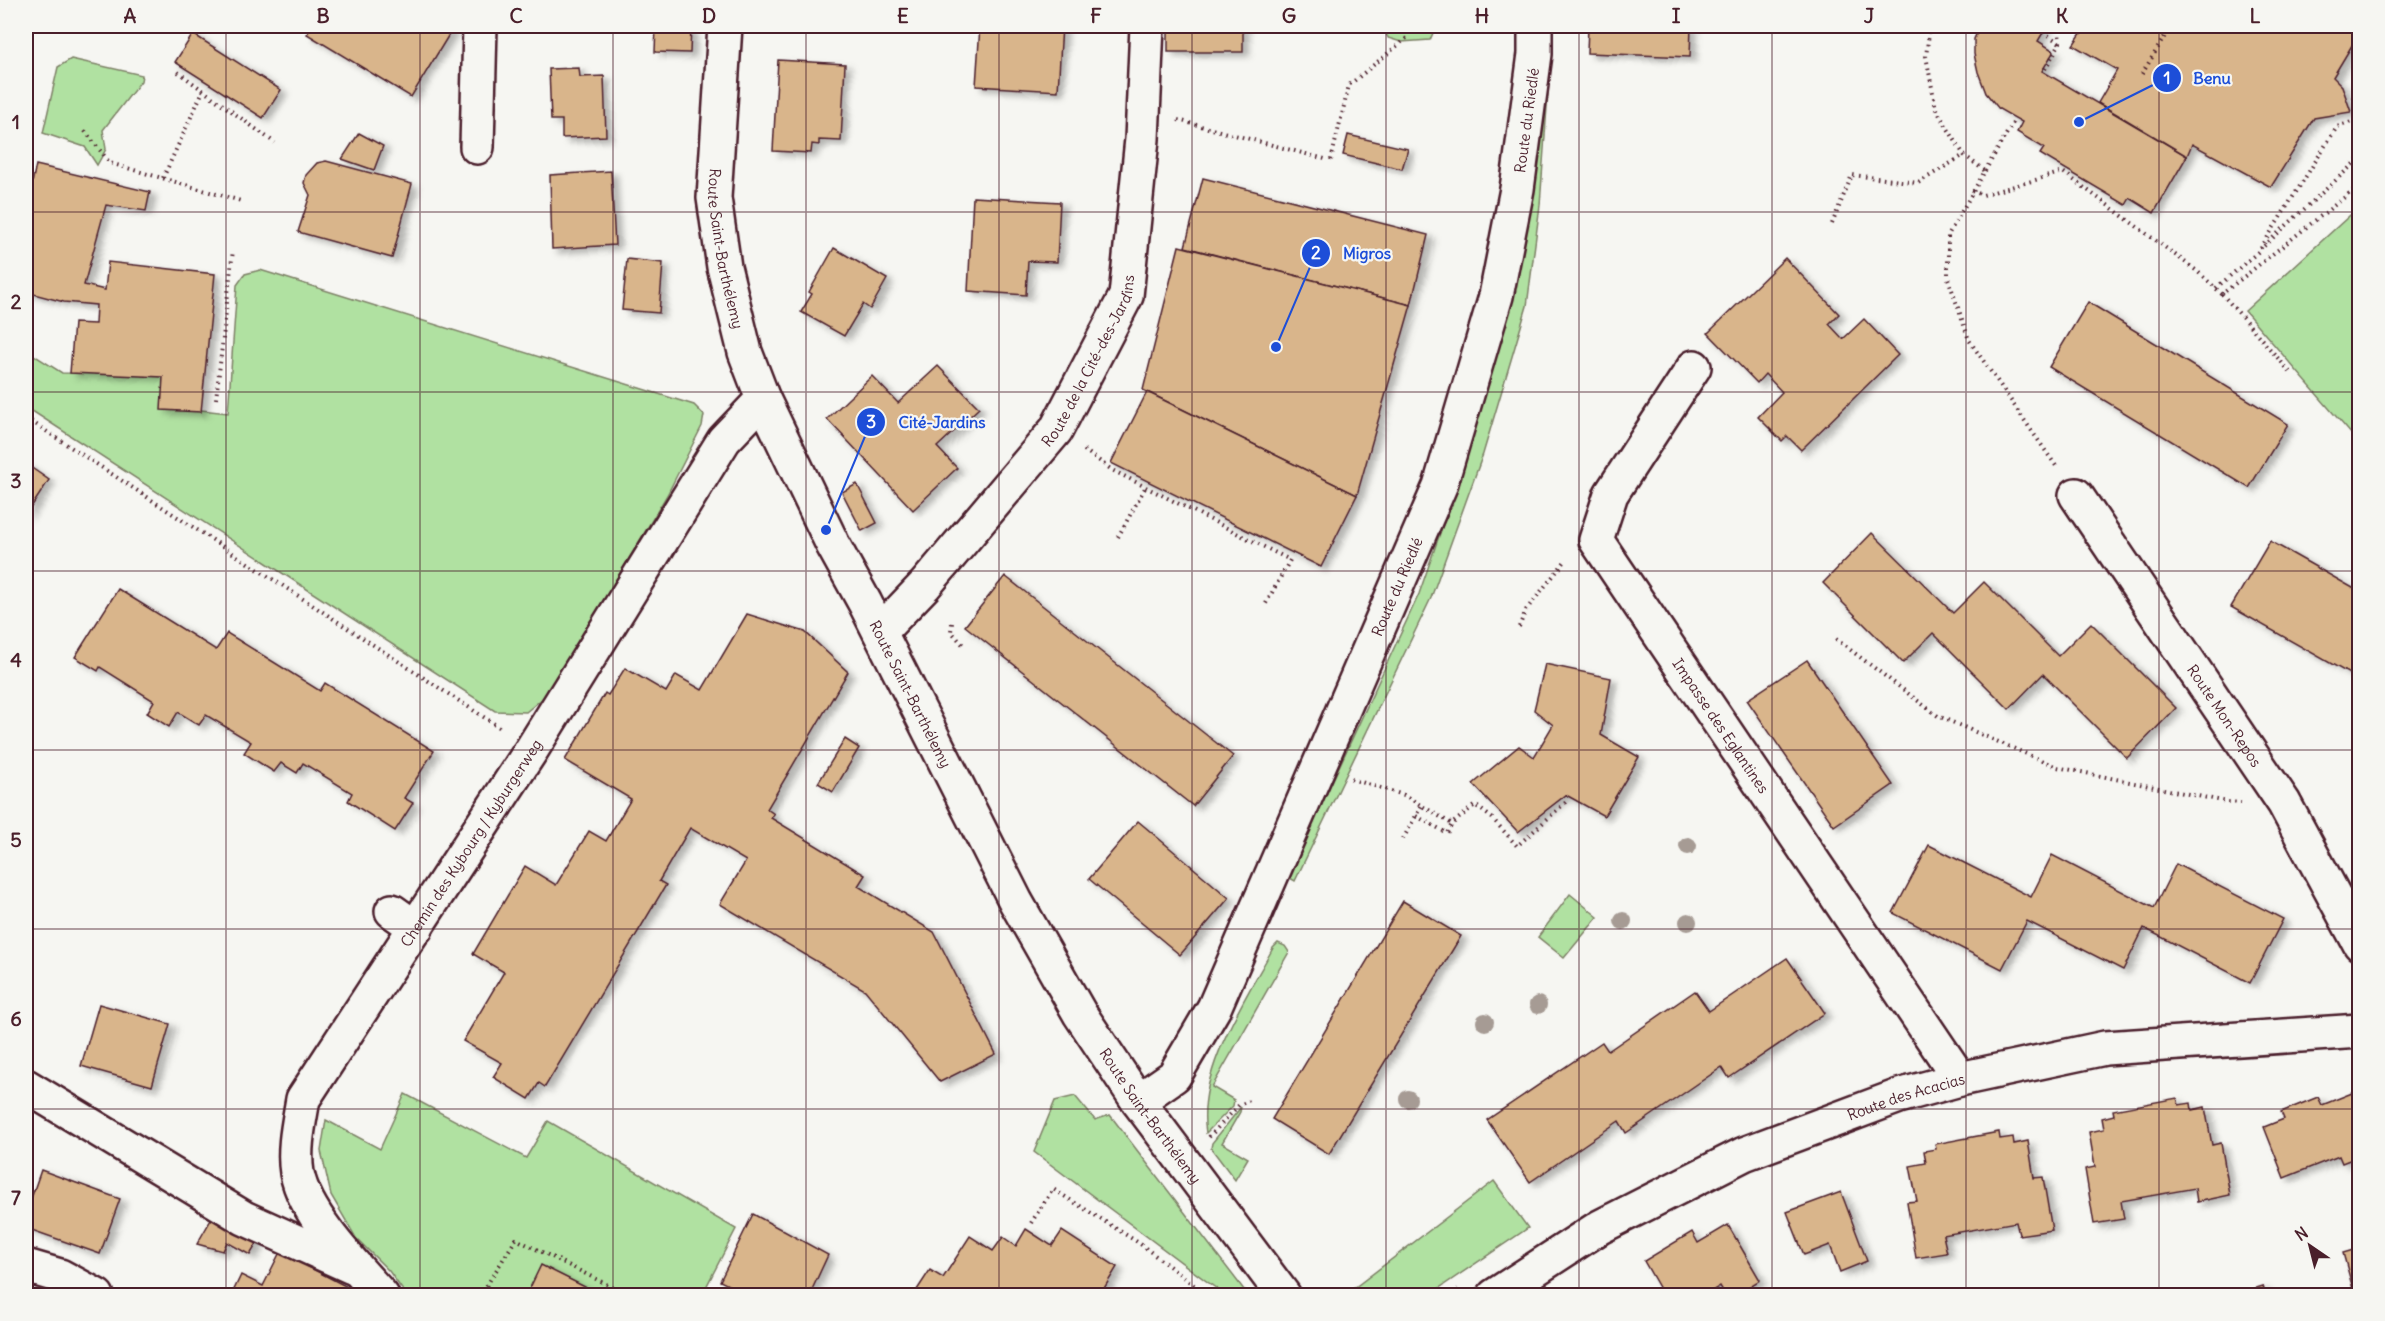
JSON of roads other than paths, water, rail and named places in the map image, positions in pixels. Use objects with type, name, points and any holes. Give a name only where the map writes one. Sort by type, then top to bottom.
[{"type":"street","points":[[477,147],[480,26]]},
{"type":"street","name":"Route Saint-Barthélemy","points":[[725,26],[714,198],[730,288],[745,352],[763,399],[833,545],[880,632],[1016,902],[1080,1014],[1138,1101],[1284,1296]]},
{"type":"street","name":"Route de la Cité-des-Jardins","points":[[880,632],[925,585],[1056,430],[1126,296],[1143,111],[1148,26]]},
{"type":"street","name":"Route du Riedlé","points":[[1138,1101],[1174,1076],[1214,1008],[1440,486],[1496,296],[1517,189],[1535,54],[1535,26]]},
{"type":"street","name":"Impasse des Eglantines","points":[[1694,367],[1611,494],[1596,540],[1960,1079]]},
{"type":"street","name":"Chemin des Kybourg / Kyburgerweg","points":[[382,1296],[314,1214],[297,1174],[297,1136],[303,1099],[404,920],[532,749],[610,627],[724,440],[763,399]]},
{"type":"street","name":"Route Mon-Repos","points":[[2076,495],[2284,803],[2360,944]]},
{"type":"street","name":"Route des Acacias","points":[[1494,1296],[1600,1227],[1744,1154],[1899,1096],[1960,1079],[2105,1048],[2360,1031]]},
{"type":"street","points":[[26,1086],[244,1218],[359,1270]]},
{"type":"street","points":[[26,1266],[60,1276],[97,1296]]},
{"type":"place","name":"Benu","points":[[2079,122]]},
{"type":"place","name":"Migros","points":[[1276,347]]},
{"type":"place","name":"Cité-Jardins","points":[[826,530]]}]
